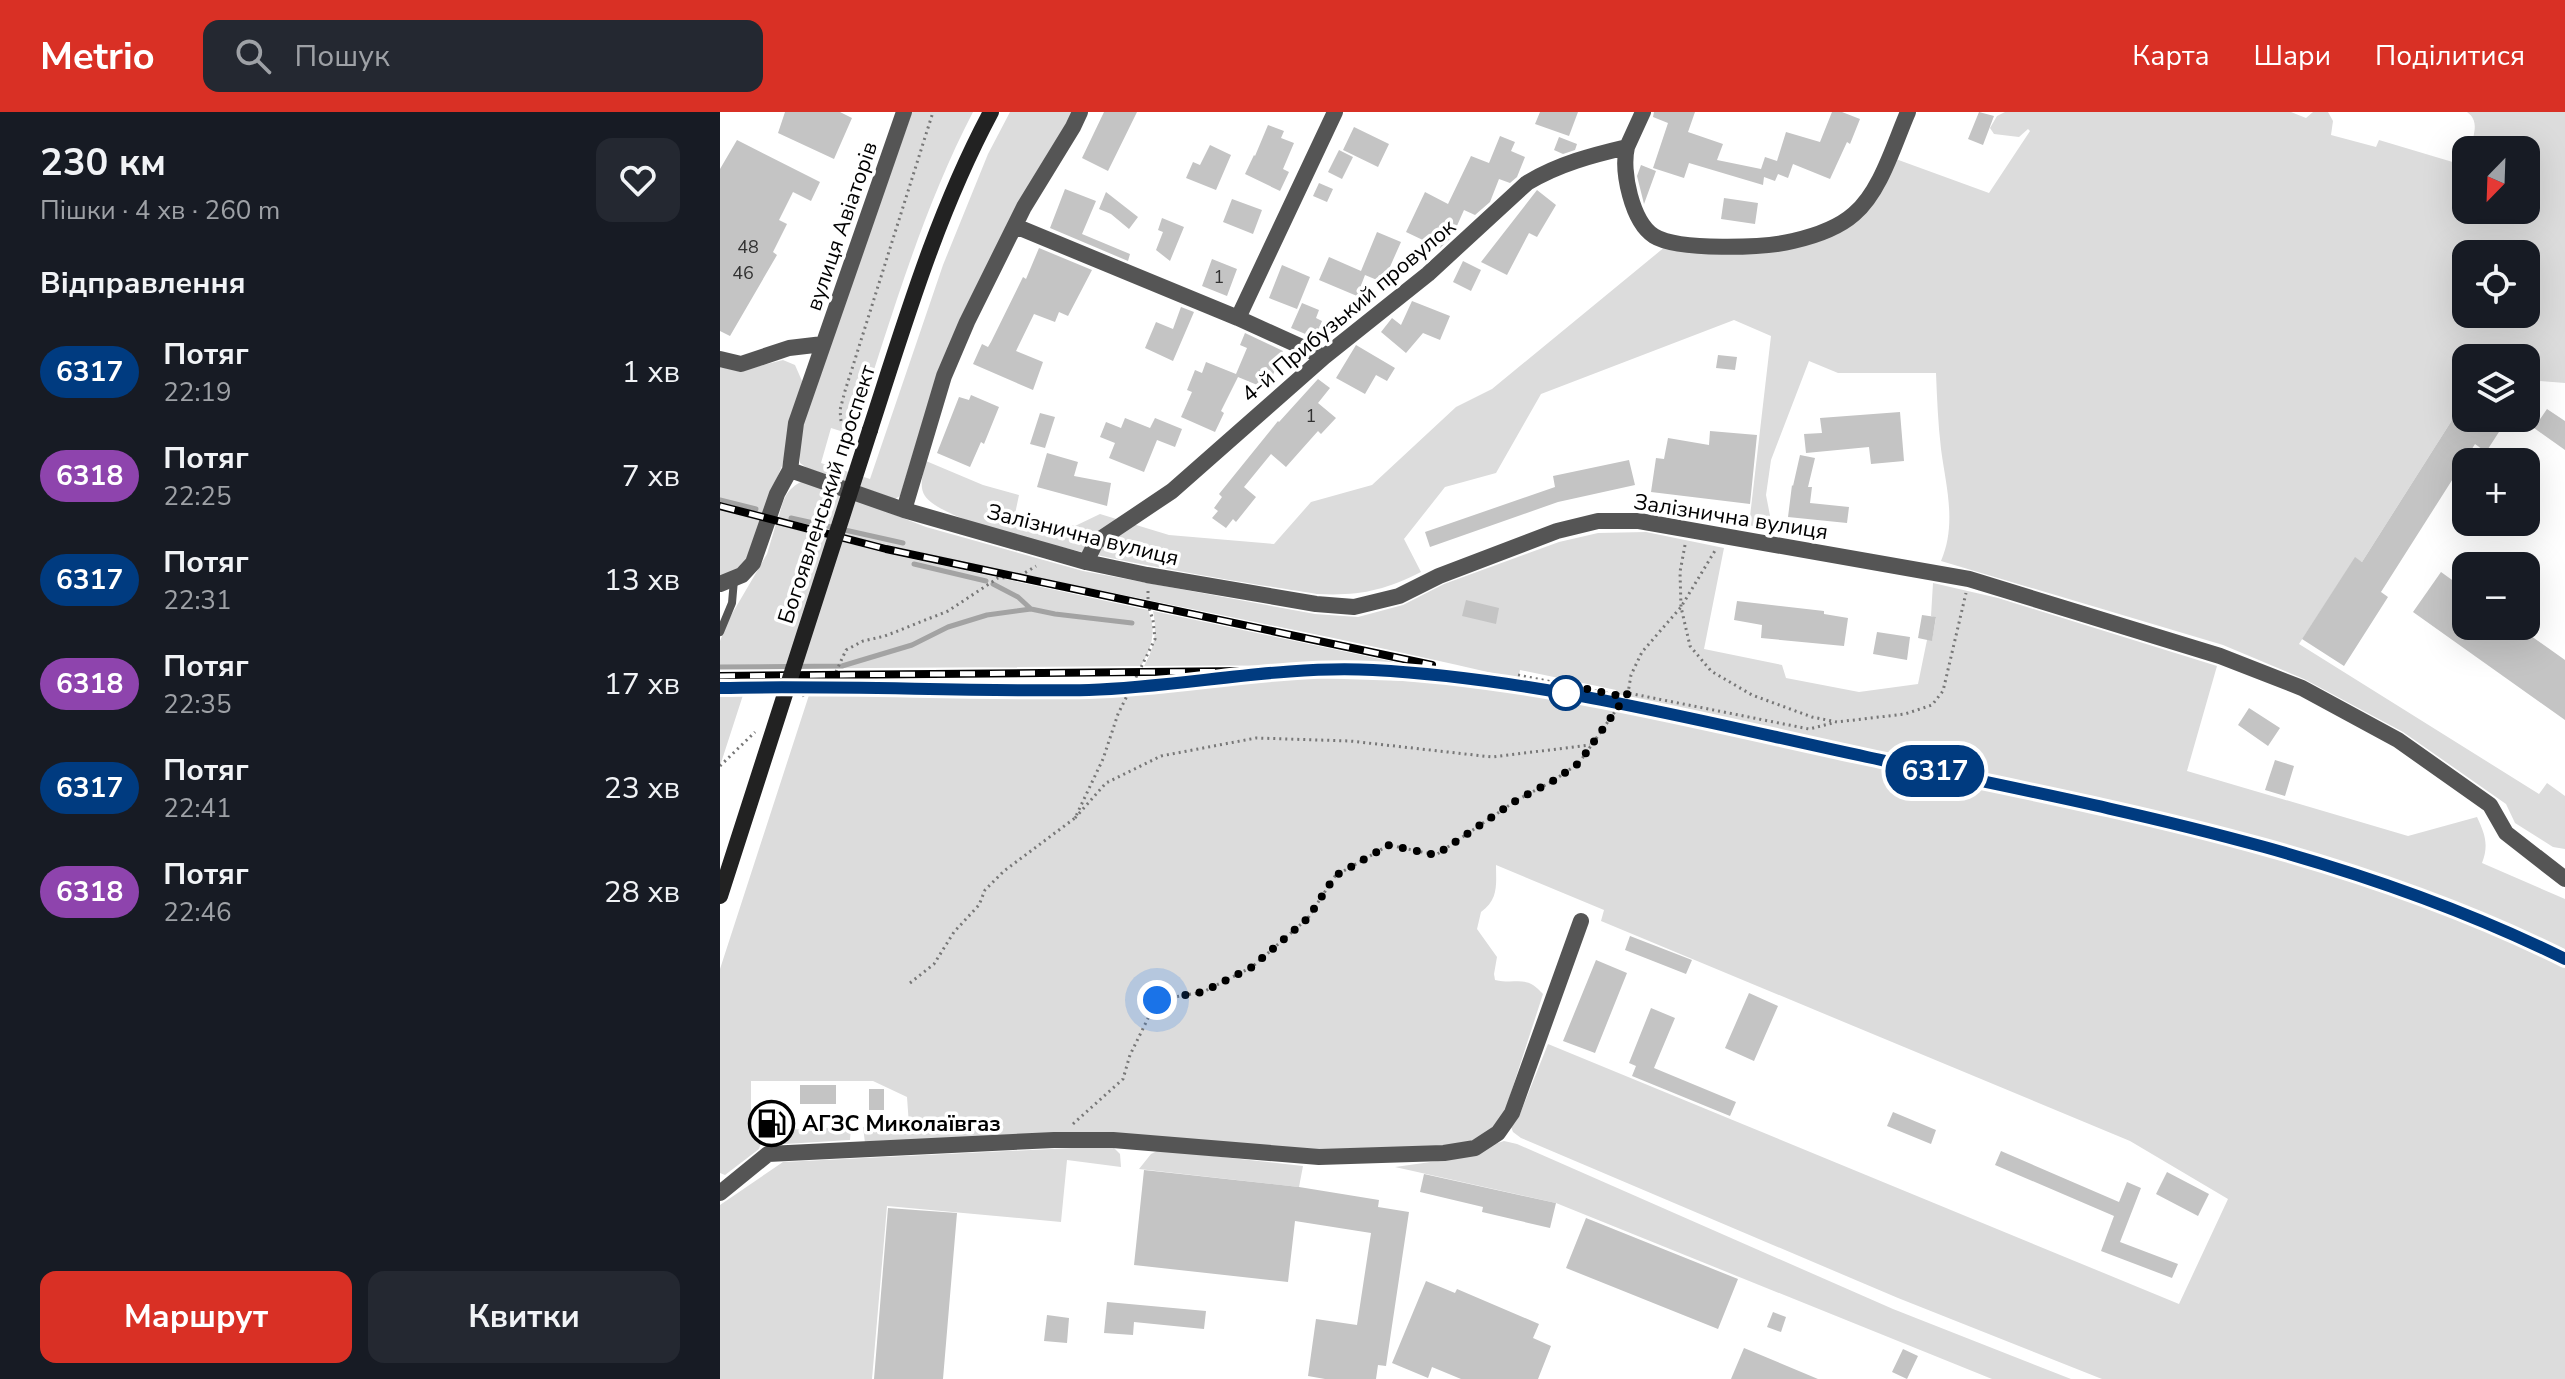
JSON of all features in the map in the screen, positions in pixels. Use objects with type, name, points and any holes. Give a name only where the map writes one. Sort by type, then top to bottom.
[{"type":"main road","name":"Богоявленський проспект","points":[[720,896],[926,258],[972,146],[991,112]]},
{"type":"street","name":"вулиця Авіаторів","points":[[720,359],[741,364],[789,348],[823,344],[904,112]]},
{"type":"street","points":[[904,510],[944,376],[967,322],[1015,226],[1080,112]]},
{"type":"street","points":[[1238,318],[1335,112]]},
{"type":"street","points":[[1643,112],[1627,147],[1624,169],[1634,207],[1649,232],[1657,238],[1691,247],[1789,243],[1821,234],[1840,224],[1874,191],[1908,112]]},
{"type":"street","name":"4-й Прибузький провулок","points":[[1086,562],[1096,542],[1172,491],[1324,357],[1428,274],[1527,183],[1587,157],[1627,147]]},
{"type":"street","points":[[1015,226],[1324,357]]},
{"type":"street","points":[[727,582],[753,563],[777,494],[790,470],[796,423],[823,344]]},
{"type":"street","name":"Залізнична вулиця","points":[[790,470],[904,510],[1086,562],[1316,604],[1354,607],[1399,596],[1439,576],[1557,531],[1598,521],[1639,521],[1969,579],[2220,656],[2302,688],[2398,740],[2490,805],[2506,833],[2565,879]]},
{"type":"street","points":[[722,1189],[768,1154],[1054,1140],[1113,1140],[1319,1157],[1444,1153],[1475,1148],[1498,1133],[1512,1113],[1581,921]]},
{"type":"lane","points":[[720,632],[732,603],[727,582]]},
{"type":"path","points":[[841,421],[840,410],[845,391],[933,112]]},
{"type":"path","points":[[1688,529],[1680,572],[1681,607],[1690,646],[1711,671],[1752,695],[1812,717],[1837,722]]},
{"type":"path","points":[[1054,1140],[1123,1079],[1144,1024],[1157,1000],[1203,992],[1252,967],[1308,918],[1335,876],[1389,845],[1436,855],[1517,800],[1579,763],[1628,693],[1631,675],[1642,652],[1681,607],[1723,535]]},
{"type":"path","points":[[838,667],[846,650],[948,611],[998,578],[1018,577],[1032,570],[1049,552]]},
{"type":"path","points":[[1075,818],[1103,759],[1118,714],[1155,639],[1148,605],[1147,575]]},
{"type":"path","points":[[1518,675],[1809,729],[1837,722],[1905,714],[1932,705],[1943,691],[1969,579]]},
{"type":"path","points":[[910,983],[934,964],[954,932],[979,905],[985,890],[1004,871],[1075,818],[1106,783],[1161,756],[1256,738],[1350,741],[1492,757],[1592,745]]},
{"type":"shaded area","points":[[912,112],[973,112],[921,230],[853,435],[831,428],[821,463],[870,479],[943,265],[988,154],[1010,112],[1076,112],[937,375],[900,496],[895,499],[807,468],[800,463],[799,445],[802,425]]},
{"type":"shaded area","points":[[2005,112],[2291,112],[2306,118],[2313,112],[2328,112],[2333,121],[2331,135],[2376,147],[2379,140],[2452,162],[2452,224],[2540,224],[2540,136],[2474,136],[2474,120],[2467,112],[2565,112],[2565,383],[2540,381],[2540,344],[2452,344],[2452,420],[2362,562],[2355,558],[2299,644],[2539,794],[2547,783],[2565,796],[2565,849],[2553,847],[2515,823],[2506,804],[2403,732],[2304,679],[2223,645],[1941,561],[1949,519],[1936,373],[1838,373],[1809,361],[1771,460],[1766,495],[1773,531],[1749,525],[1771,336],[1734,320],[1541,394],[1496,473],[1445,487],[1404,539],[1421,572],[1370,591],[1317,594],[1109,557],[990,528],[948,512],[923,492],[926,461],[983,485],[1019,495],[1015,514],[1075,526],[1100,514],[1169,535],[1274,544],[1311,502],[1372,485],[1456,407],[1492,389],[1666,246],[1690,250],[1842,227],[1893,158],[1989,193],[2030,131],[2028,129],[2019,137],[1994,134],[1990,128],[1997,116]]},
{"type":"shaded area","points":[[783,360],[795,365],[802,381],[801,389],[782,466],[762,514],[720,503],[720,367],[740,371]]},
{"type":"shaded area","points":[[805,480],[926,527],[1083,571],[1315,614],[1358,617],[1403,605],[1444,584],[1559,542],[1598,533],[1646,532],[1724,548],[1704,649],[1782,665],[1786,678],[1859,692],[1918,684],[1927,640],[1932,640],[1936,618],[1931,616],[1933,583],[1998,598],[2217,666],[2187,771],[2408,836],[2477,817],[2485,840],[2482,863],[2565,899],[2565,958],[2460,910],[2320,859],[2122,809],[1615,699],[1616,690],[1520,670],[1518,679],[962,562],[778,519],[789,491]]},
{"type":"shaded area","points":[[720,509],[760,520],[743,567],[720,580]]},
{"type":"shaded area","points":[[776,524],[885,553],[1148,610],[1153,632],[1148,652],[1141,666],[720,669],[720,641],[729,619],[767,554]]},
{"type":"shaded area","points":[[1153,611],[1410,667],[1144,666],[1154,639]]},
{"type":"shaded area","points":[[1284,677],[1433,682],[1555,696],[2122,812],[2319,863],[2459,912],[2565,961],[2565,1379],[2102,1379],[1898,1298],[1521,1138],[1511,1127],[1520,1114],[1548,1044],[2179,1304],[2228,1199],[2130,1141],[1601,921],[1604,910],[1496,865],[1494,896],[1481,912],[1477,929],[1497,957],[1495,980],[1526,982],[1543,994],[1505,1111],[1491,1130],[1471,1141],[1444,1147],[1320,1150],[865,1143],[863,1127],[909,1125],[907,1097],[873,1081],[751,1081],[751,1130],[765,1130],[759,1149],[725,1175],[720,1173],[720,969],[810,692],[1105,694]]},
{"type":"shaded area","points":[[744,692],[720,766],[720,693]]},
{"type":"shaded area","points":[[851,1127],[850,1140],[782,1142],[781,1130]]},
{"type":"shaded area","points":[[1504,1141],[1517,1144],[1893,1309],[2071,1379],[1992,1379],[1556,1203],[1395,1167],[1445,1160]]},
{"type":"shaded area","points":[[1112,1146],[1120,1154],[1121,1167],[1067,1160],[1061,1222],[887,1206],[872,1379],[720,1379],[720,1205],[783,1162]]},
{"type":"shaded area","points":[[1159,1150],[1303,1166],[1299,1187],[1139,1169],[1151,1154]]},
{"type":"building","points":[[785,112],[840,112],[852,118],[834,159],[778,133]]},
{"type":"building","points":[[1104,112],[1137,112],[1108,171],[1082,158]]},
{"type":"building","points":[[1540,112],[1578,112],[1569,136],[1535,124]]},
{"type":"building","points":[[1654,112],[1695,112],[1688,132],[1723,144],[1717,160],[1761,169],[1765,157],[1777,161],[1786,132],[1820,142],[1832,112],[1842,112],[1860,119],[1830,179],[1793,164],[1788,178],[1778,174],[1775,181],[1764,177],[1763,185],[1689,163],[1684,178],[1653,168],[1668,123],[1653,117]]},
{"type":"building","points":[[1979,112],[1994,116],[1983,145],[1968,139]]},
{"type":"building","points":[[1268,125],[1284,131],[1281,138],[1294,143],[1283,169],[1289,172],[1280,191],[1245,174]]},
{"type":"building","points":[[1354,127],[1389,144],[1378,167],[1343,150]]},
{"type":"building","points":[[1500,136],[1515,142],[1511,151],[1525,157],[1517,177],[1510,183],[1499,179],[1490,202],[1475,215],[1464,210],[1452,237],[1440,248],[1435,246],[1444,224],[1427,242],[1406,232],[1425,192],[1448,204],[1471,156],[1489,163]]},
{"type":"building","points":[[1559,137],[1577,144],[1575,150],[1563,154],[1554,150]]},
{"type":"building","points":[[737,140],[820,182],[811,201],[793,192],[779,220],[787,224],[773,252],[777,255],[730,336],[720,331],[720,169]]},
{"type":"building","points":[[1210,145],[1231,155],[1216,190],[1186,178],[1193,162],[1200,165]]},
{"type":"building","points":[[1339,150],[1353,157],[1342,179],[1328,172]]},
{"type":"building","points":[[1641,165],[1656,171],[1644,204],[1637,176]]},
{"type":"building","points":[[1319,183],[1333,189],[1327,202],[1313,196]]},
{"type":"building","points":[[1065,189],[1096,201],[1082,234],[1130,254],[1128,261],[1050,228]]},
{"type":"building","points":[[1537,190],[1556,205],[1537,237],[1529,233],[1507,275],[1481,262]]},
{"type":"building","points":[[1106,192],[1138,217],[1129,229],[1111,214],[1099,209]]},
{"type":"building","points":[[1724,198],[1758,203],[1755,224],[1721,219]]},
{"type":"building","points":[[1232,199],[1262,210],[1253,234],[1223,222]]},
{"type":"building","points":[[1162,218],[1184,227],[1170,261],[1156,250],[1163,232],[1158,230]]},
{"type":"building","points":[[1377,232],[1401,242],[1385,278],[1379,275],[1377,280],[1365,275],[1357,296],[1319,280],[1329,257],[1361,271]]},
{"type":"building","points":[[1039,248],[1092,270],[1068,316],[1059,312],[1055,322],[1034,314],[1016,351],[1043,362],[1033,390],[973,364],[982,344],[988,347],[991,342],[1023,277],[1026,279]]},
{"type":"building","points":[[1212,259],[1237,269],[1227,296],[1202,286]]},
{"type":"building","points":[[1463,261],[1481,270],[1471,291],[1453,282]]},
{"type":"building","points":[[1282,265],[1310,277],[1297,309],[1269,298]]},
{"type":"building","points":[[1412,301],[1450,316],[1440,340],[1423,333],[1406,353],[1381,332],[1392,318],[1401,325]]},
{"type":"building","points":[[1302,303],[1319,310],[1316,318],[1322,321],[1315,338],[1291,328]]},
{"type":"building","points":[[1181,307],[1194,312],[1173,361],[1145,348],[1156,322],[1173,329]]},
{"type":"building","points":[[1245,333],[1283,351],[1267,389],[1238,377],[1221,411],[1224,413],[1215,432],[1181,417],[1192,392],[1187,390],[1195,370],[1202,373],[1206,362],[1236,374],[1247,348],[1240,345]]},
{"type":"building","points":[[1356,345],[1395,368],[1387,381],[1376,375],[1365,394],[1336,378]]},
{"type":"building","points":[[1718,355],[1737,357],[1735,370],[1716,368]]},
{"type":"building","points":[[1318,379],[1330,388],[1318,403],[1336,418],[1321,434],[1318,431],[1286,467],[1271,454],[1244,487],[1256,497],[1236,522],[1233,519],[1226,528],[1212,518],[1218,511],[1214,508],[1222,497],[1219,494],[1278,421]]},
{"type":"building","points":[[971,395],[999,407],[984,444],[981,442],[970,467],[937,453],[959,397],[969,400]]},
{"type":"building","points":[[2547,409],[2565,421],[2565,450],[2540,432],[2540,419]]},
{"type":"building","points":[[1900,412],[1904,461],[1871,464],[1869,447],[1806,453],[1804,434],[1822,433],[1820,418]]},
{"type":"building","points":[[1040,413],[1055,417],[1045,448],[1030,444]]},
{"type":"building","points":[[1125,418],[1150,428],[1155,418],[1182,429],[1175,447],[1157,440],[1144,472],[1109,458],[1115,443],[1100,437],[1106,422],[1121,428]]},
{"type":"building","points":[[2452,420],[2452,432],[2499,432],[2489,448],[2475,444],[2472,448],[2452,448],[2452,480],[2381,592],[2388,597],[2344,666],[2302,639],[2355,557],[2362,562]]},
{"type":"building","points":[[1710,431],[1757,435],[1750,504],[1651,492],[1656,458],[1664,459],[1668,438],[1709,445]]},
{"type":"building","points":[[1047,453],[1078,462],[1074,476],[1111,483],[1107,506],[1037,487]]},
{"type":"building","points":[[1800,455],[1815,458],[1808,487],[1812,487],[1810,503],[1849,507],[1847,523],[1788,517]]},
{"type":"building","points":[[1629,460],[1635,485],[1558,502],[1430,547],[1425,532],[1555,487],[1553,476]]},
{"type":"building","points":[[2441,572],[2452,580],[2452,640],[2413,612]]},
{"type":"building","points":[[1466,600],[1499,608],[1496,624],[1462,616]]},
{"type":"building","points":[[1737,601],[1824,611],[1824,614],[1848,618],[1844,646],[1761,638],[1762,625],[1734,620]]},
{"type":"building","points":[[1922,615],[1936,617],[1932,641],[1918,638]]},
{"type":"building","points":[[1877,632],[1910,637],[1907,660],[1873,654]]},
{"type":"building","points":[[2452,640],[2537,640],[2565,660],[2565,720]]},
{"type":"building","points":[[2249,708],[2280,728],[2268,746],[2238,725]]},
{"type":"building","points":[[2275,760],[2294,766],[2285,796],[2265,790]]},
{"type":"building","points":[[1630,936],[1692,960],[1686,974],[1625,950]]},
{"type":"building","points":[[1596,960],[1627,973],[1595,1053],[1563,1041]]},
{"type":"building","points":[[1749,993],[1778,1006],[1754,1061],[1725,1048]]},
{"type":"building","points":[[1651,1008],[1675,1018],[1654,1068],[1736,1102],[1730,1116],[1632,1076],[1636,1066],[1629,1063]]},
{"type":"building","points":[[800,1085],[836,1085],[836,1104],[800,1104]]},
{"type":"building","points":[[869,1089],[884,1089],[884,1110],[869,1110]]},
{"type":"building","points":[[1893,1112],[1936,1130],[1931,1144],[1887,1126]]},
{"type":"building","points":[[2001,1151],[2119,1202],[2127,1182],[2141,1188],[2120,1242],[2178,1264],[2172,1278],[2101,1251],[2114,1216],[1995,1165]]},
{"type":"building","points":[[1144,1170],[1299,1187],[1379,1200],[1378,1207],[1409,1212],[1386,1366],[1378,1365],[1376,1379],[1308,1376],[1316,1319],[1357,1325],[1371,1233],[1295,1221],[1288,1282],[1134,1265]]},
{"type":"building","points":[[2167,1172],[2209,1194],[2198,1216],[2156,1194]]},
{"type":"building","points":[[1424,1174],[1556,1203],[1550,1228],[1482,1212],[1483,1207],[1420,1192]]},
{"type":"building","points":[[888,1208],[957,1213],[943,1379],[874,1379]]},
{"type":"building","points":[[1586,1218],[1738,1279],[1718,1329],[1566,1268]]},
{"type":"building","points":[[1426,1281],[1455,1293],[1457,1289],[1539,1324],[1533,1338],[1551,1346],[1538,1379],[1461,1379],[1432,1367],[1428,1378],[1392,1363]]},
{"type":"building","points":[[1107,1302],[1206,1311],[1204,1329],[1134,1322],[1133,1335],[1104,1333]]},
{"type":"building","points":[[1773,1312],[1786,1317],[1781,1332],[1767,1327]]},
{"type":"building","points":[[1047,1315],[1069,1318],[1067,1343],[1044,1341]]},
{"type":"building","points":[[1744,1348],[1818,1379],[1731,1379]]},
{"type":"building","points":[[1903,1349],[1918,1356],[1907,1379],[1892,1372]]},
{"type":"waterway","points":[[720,500],[756,509]]},
{"type":"waterway","points":[[791,518],[903,543]]},
{"type":"waterway","points":[[914,564],[986,581]]},
{"type":"waterway","points":[[993,584],[1018,597],[1031,609],[1132,623]]},
{"type":"waterway","points":[[720,667],[842,666],[912,645],[948,627],[987,615],[1031,609]]},
{"type":"railway","points":[[720,506],[886,549],[1432,665]]},
{"type":"railway","points":[[720,676],[1366,670],[1484,680],[1620,704],[2166,821],[2319,861],[2460,911],[2565,959]]},
{"type":"railway","points":[[810,686],[1050,689],[1193,681]]},
{"type":"railway","points":[[720,688],[754,687]]},
{"type":"train","name":"6317","points":[[720,688],[817,686],[1088,690],[1313,670],[1423,673],[1484,680],[1620,704],[2166,821],[2319,861],[2460,911],[2565,959]]},
{"type":"place","name":"АГЗС Миколаївгаз","points":[[771,1123]]},
{"type":"route","points":[[1157,1000],[1203,992],[1252,967],[1308,918],[1335,876],[1389,845],[1436,855],[1517,800],[1579,763],[1628,693],[1616,695],[1567,685],[1566,693]]}]
